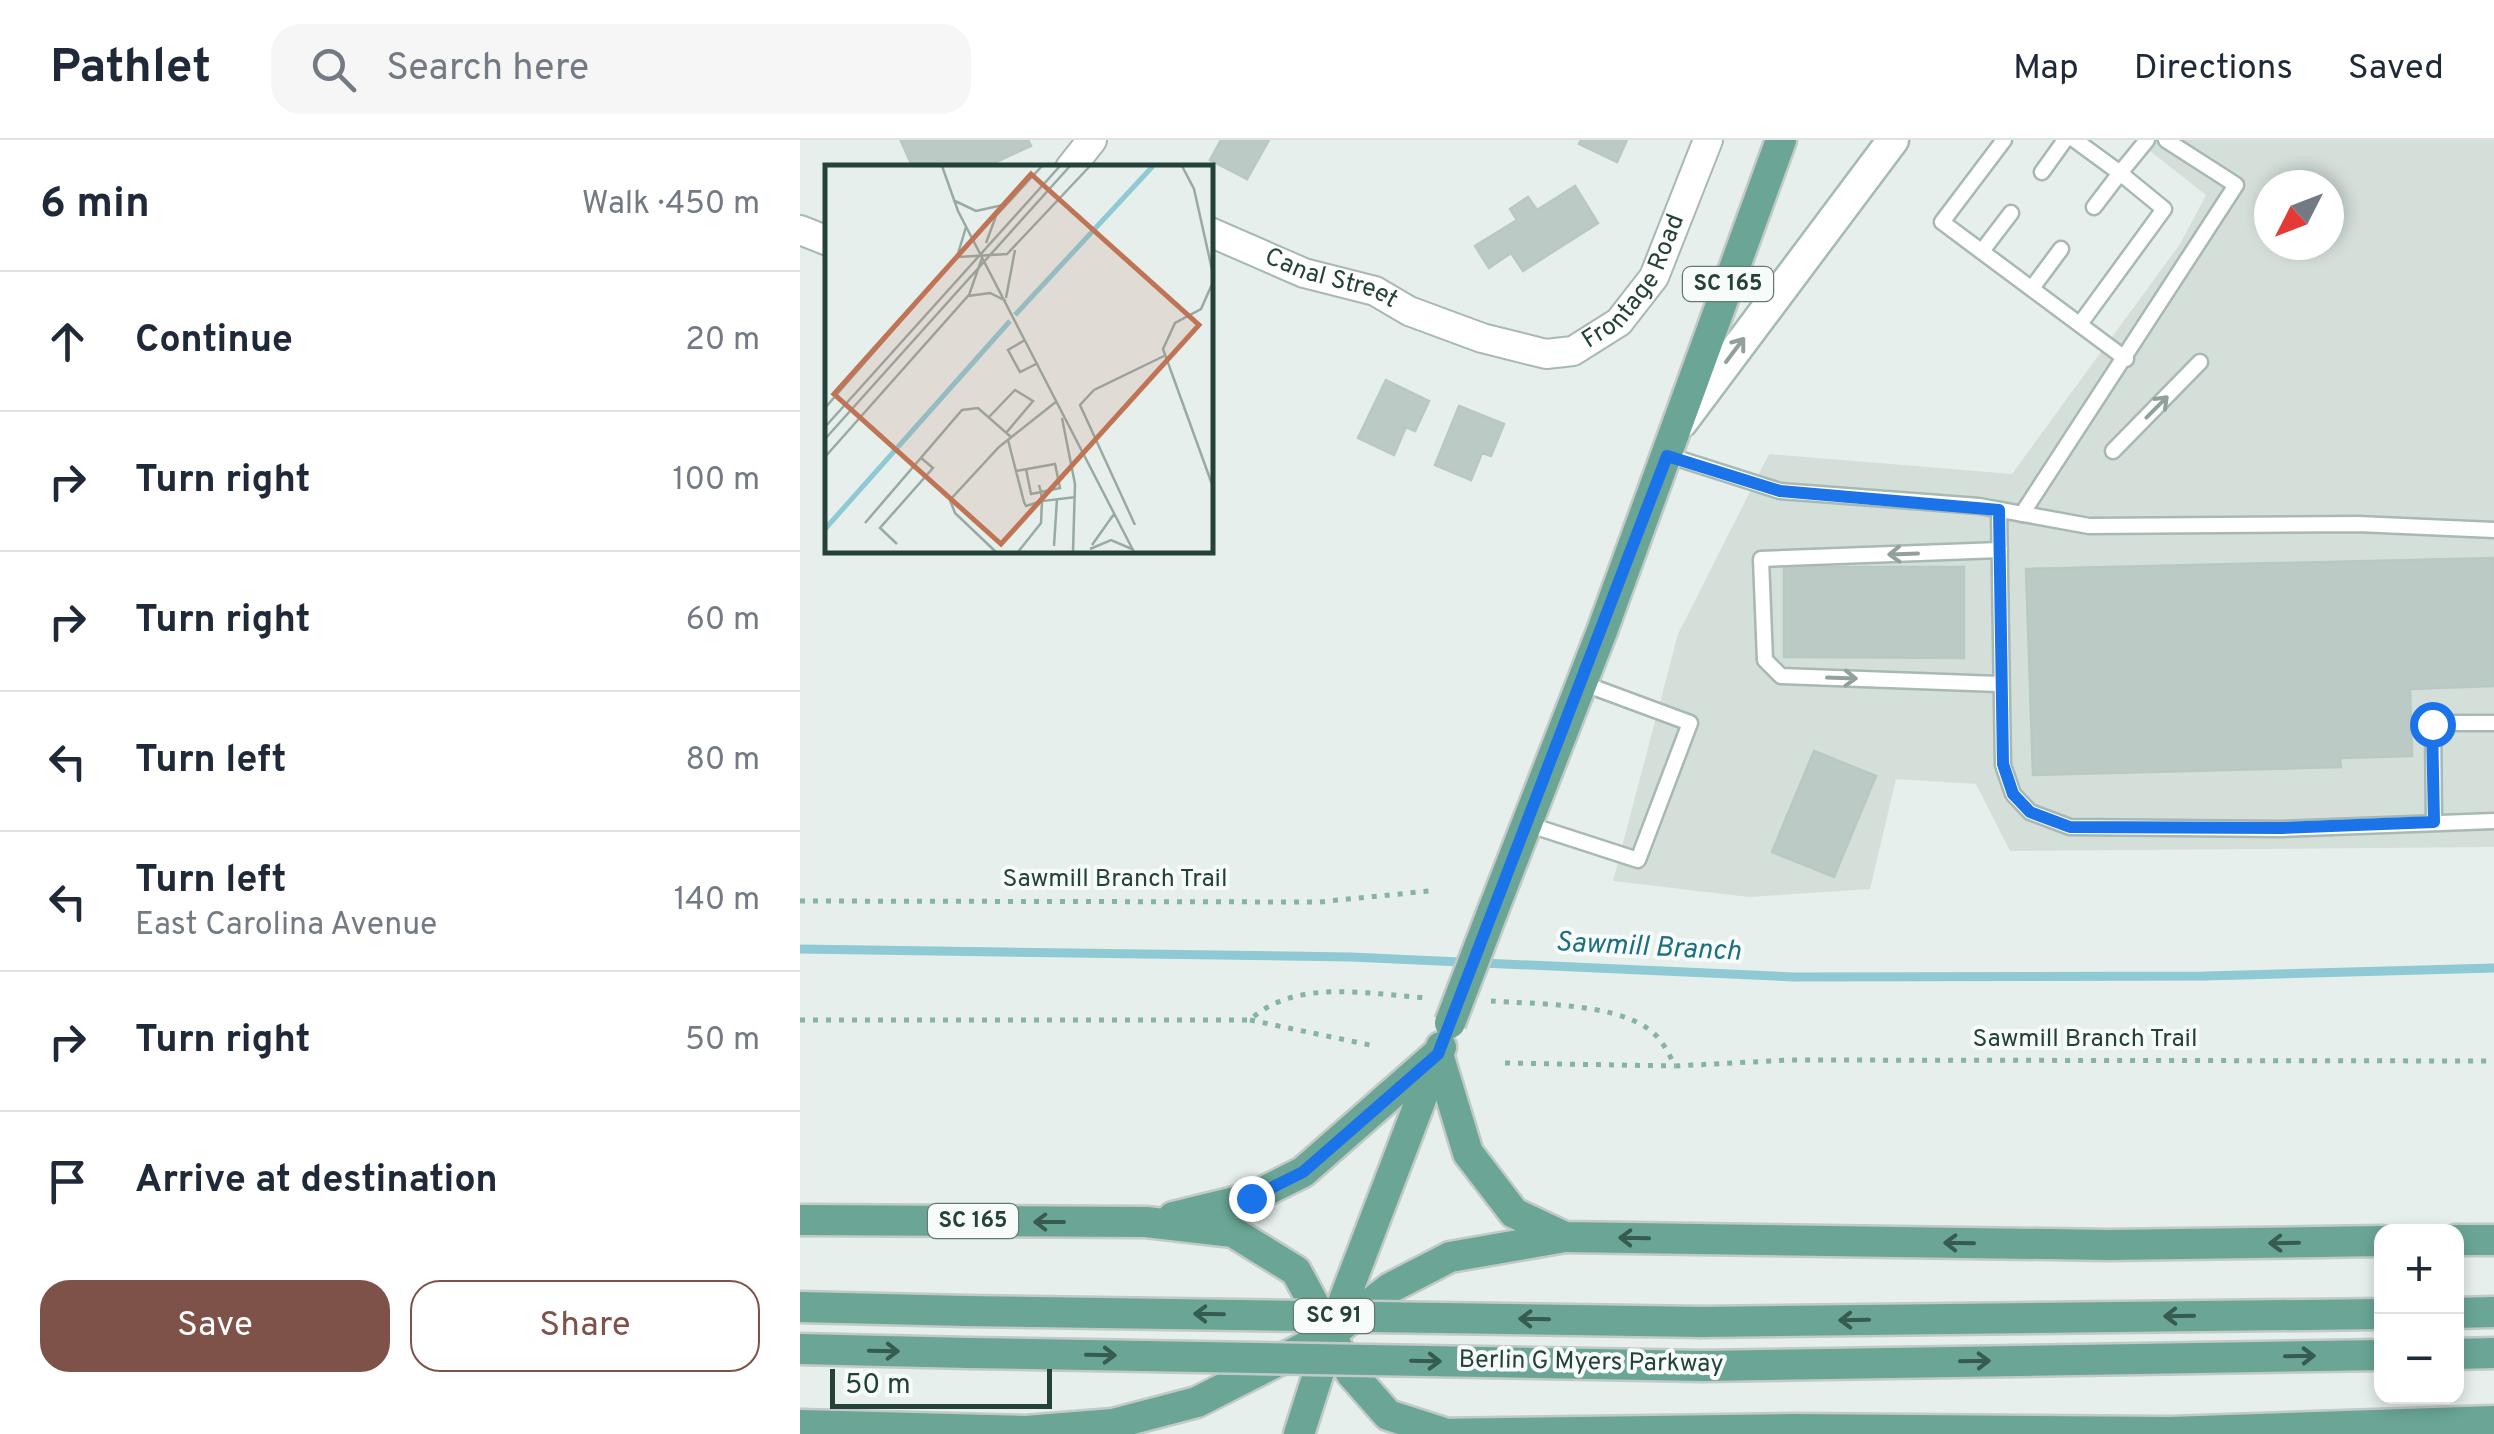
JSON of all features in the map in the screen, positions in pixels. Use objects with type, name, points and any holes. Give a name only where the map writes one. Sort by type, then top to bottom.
[{"type":"main road","name":"SC 165","points":[[1672,442],[1781,140]]},
{"type":"main road","name":"SC 165","points":[[1672,442],[1893,140]]},
{"type":"main road","points":[[1299,1434],[1331,1334],[1438,1054],[1447,1011],[1492,913],[1672,442]]},
{"type":"main road","name":"SC 165","points":[[800,1220],[1146,1222],[1228,1205],[1303,1172],[1438,1054]]},
{"type":"main road","points":[[1438,1054],[1468,1153],[1514,1213],[1565,1238]]},
{"type":"main road","points":[[1146,1222],[1234,1232],[1296,1271],[1351,1373],[1388,1415],[1436,1433],[2170,1432],[2494,1421]]},
{"type":"main road","points":[[800,1425],[1030,1432],[1112,1424],[1197,1402],[1331,1334],[1390,1288],[1450,1257],[1565,1238],[2109,1245],[2374,1242]]},
{"type":"main road","points":[[2464,1240],[2494,1240]]},
{"type":"main road","name":"Berlin G Myers Parkway","points":[[800,1307],[1702,1322],[2374,1314]]},
{"type":"main road","points":[[2464,1313],[2494,1312]]},
{"type":"main road","name":"Berlin G Myers Parkway","points":[[800,1349],[1703,1366],[2374,1355]]},
{"type":"main road","points":[[2464,1354],[2494,1353]]},
{"type":"street","points":[[1072,165],[1092,140]]},
{"type":"street","name":"Frontage Road","points":[[1452,328],[1546,354],[1573,351],[1619,322],[1654,277],[1708,140]]},
{"type":"street","points":[[800,230],[825,240]]},
{"type":"street","name":"Canal Street","points":[[1212,233],[1304,273],[1375,291],[1409,311],[1452,328]]},
{"type":"lane","points":[[2004,140],[1942,222],[2126,358]]},
{"type":"lane","points":[[2042,172],[2066,140]]},
{"type":"lane","points":[[2075,140],[2164,209],[2080,324]]},
{"type":"lane","points":[[2094,207],[2147,140]]},
{"type":"lane","points":[[2022,514],[2236,185],[2166,140]]},
{"type":"lane","points":[[1982,252],[2011,213]]},
{"type":"lane","points":[[2032,288],[2062,250]]},
{"type":"lane","points":[[2113,451],[2200,362]]},
{"type":"lane","points":[[1672,442],[1780,491],[1999,510],[2088,526],[2358,524],[2494,530]]},
{"type":"lane","points":[[1999,510],[2003,764],[2013,794],[2030,812],[2070,827],[2282,828],[2494,821]]},
{"type":"lane","points":[[2000,550],[1761,560],[1765,660],[1781,676],[2000,684]]},
{"type":"lane","points":[[1527,824],[1638,860],[1690,723],[1582,683]]},
{"type":"lane","points":[[2434,822],[2432,724],[2494,723]]},
{"type":"path","name":"Sawmill Branch Trail","points":[[800,900],[1319,902],[1429,891]]},
{"type":"path","points":[[1250,1020],[1284,996],[1333,992],[1447,1011]]},
{"type":"path","points":[[1481,1001],[1626,1018],[1647,1028],[1662,1042],[1675,1066]]},
{"type":"path","points":[[800,1020],[1250,1020],[1370,1045]]},
{"type":"path","name":"Sawmill Branch Trail","points":[[1505,1063],[1675,1066],[1790,1060],[2494,1061]]},
{"type":"shaded area","points":[[2136,140],[2494,140],[2494,847],[2010,851],[1976,784],[1896,779],[1870,889],[1749,897],[1613,881],[1678,634],[1769,454],[2012,474],[2180,244],[2206,195]]},
{"type":"building","points":[[1028,140],[1031,146],[990,165],[912,165],[901,141]]},
{"type":"building","points":[[1221,140],[1269,140],[1247,179],[1210,160]]},
{"type":"building","points":[[1581,140],[1627,140],[1617,162],[1579,144]]},
{"type":"building","points":[[1575,186],[1598,223],[1523,271],[1511,253],[1489,268],[1475,246],[1517,220],[1510,209],[1528,197],[1537,210]]},
{"type":"building","points":[[1386,380],[1429,401],[1415,431],[1406,427],[1394,455],[1358,438]]},
{"type":"building","points":[[1459,406],[1504,424],[1491,456],[1482,453],[1471,480],[1435,465]]},
{"type":"building","points":[[2494,558],[2493,686],[2410,689],[2412,756],[2340,758],[2341,767],[2033,775],[2026,569]]},
{"type":"building","points":[[1784,560],[1823,560],[1823,567],[1964,567],[1964,658],[1784,657]]},
{"type":"building","points":[[1814,751],[1876,776],[1834,877],[1772,852]]},
{"type":"waterway","name":"Sawmill Branch","points":[[800,949],[1351,957],[1794,977],[2204,976],[2494,968]]},
{"type":"route","points":[[1251,1198],[1303,1172],[1438,1054],[1667,456],[1780,491],[1999,510],[2003,764],[2013,794],[2030,812],[2070,827],[2282,828],[2434,822],[2432,724]]}]
